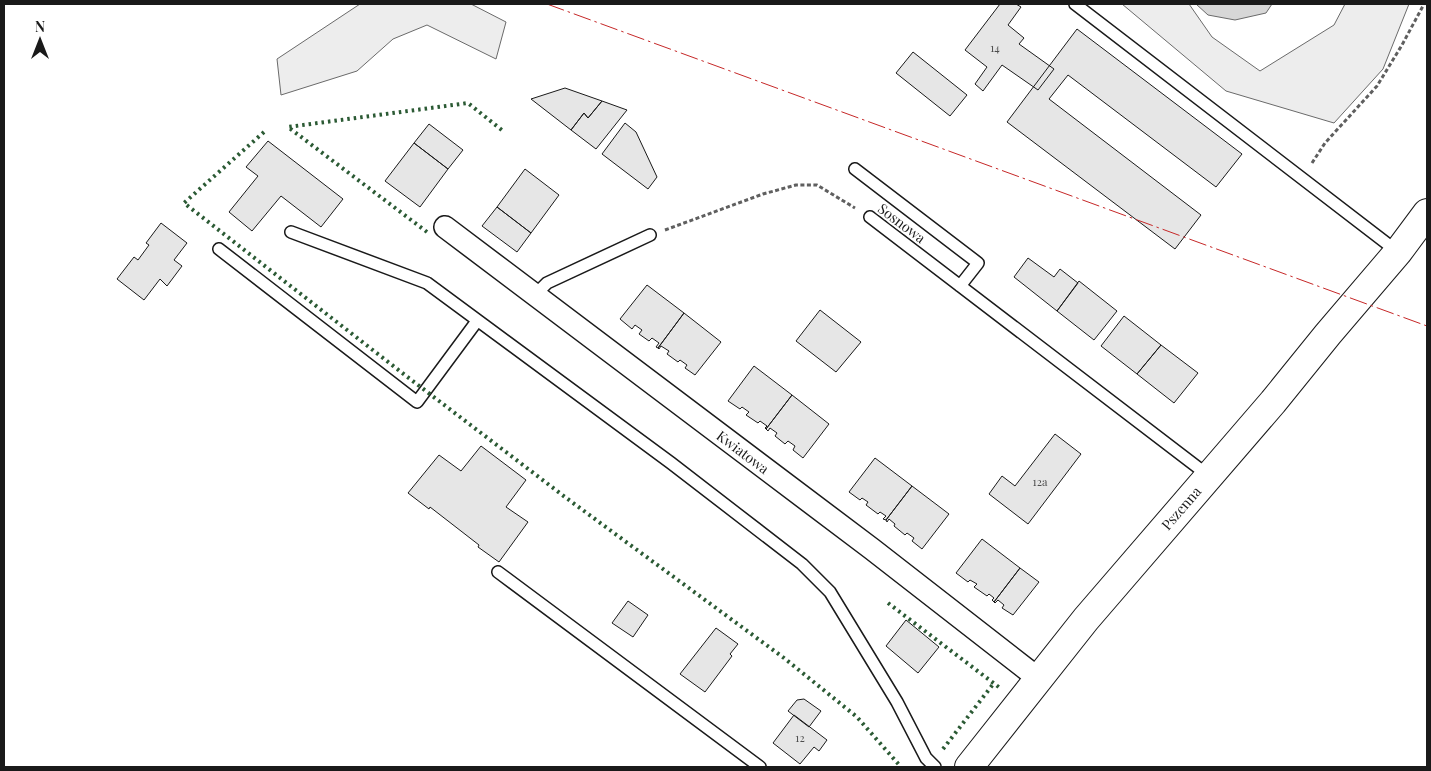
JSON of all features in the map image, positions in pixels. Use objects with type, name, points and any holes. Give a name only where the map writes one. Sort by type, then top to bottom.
[{"type":"street","name":"Pszenna","points":[[969,767],[1086,620],[1273,402],[1398,252],[1427,214]]},
{"type":"street","name":"Kwiatowa","points":[[445,227],[534,296],[872,549],[1039,679]]},
{"type":"lane","points":[[1075,4],[1398,252]]},
{"type":"lane","points":[[855,168],[978,263],[960,286]]},
{"type":"lane","name":"Sosnowa","points":[[870,217],[1208,476]]},
{"type":"lane","points":[[291,232],[427,284],[671,463],[802,564],[830,592],[897,702],[926,758],[935,767]]},
{"type":"lane","points":[[534,296],[547,284],[650,235]]},
{"type":"lane","points":[[219,250],[417,402],[478,321]]},
{"type":"lane","points":[[498,572],[760,767]]},
{"type":"path","points":[[1302,179],[1325,144],[1377,86],[1424,4]]},
{"type":"path","name":"Sosnowa","points":[[650,235],[763,194],[796,185],[817,185],[870,217]]},
{"type":"shaded area","points":[[360,4],[471,4],[506,22],[496,59],[427,25],[393,39],[357,71],[281,95],[277,59]]},
{"type":"shaded area","points":[[1122,4],[1189,4],[1212,37],[1260,71],[1334,25],[1345,4],[1409,4],[1383,69],[1334,123],[1226,91]]},
{"type":"shaded area","points":[[1196,4],[1272,4],[1266,13],[1235,20],[1208,15]]},
{"type":"building","points":[[1000,4],[1016,4],[1021,7],[1008,25],[1024,38],[1019,44],[1054,69],[1038,90],[1002,65],[983,91],[975,84],[987,67],[965,50]]},
{"type":"building","points":[[1077,29],[1242,154],[1216,187],[1068,75],[1049,99],[1201,215],[1175,249],[1007,122]]},
{"type":"building","points":[[913,52],[967,95],[950,116],[896,73]]},
{"type":"building","points":[[565,88],[602,101],[588,118],[584,113],[571,130],[531,99]]},
{"type":"building","points":[[602,101],[627,110],[596,149],[571,130],[584,113],[588,118]]},
{"type":"building","points":[[625,123],[636,132],[657,177],[648,189],[602,154]]},
{"type":"building","points":[[429,124],[463,150],[448,169],[414,143]]},
{"type":"building","points":[[268,141],[343,199],[321,227],[281,196],[252,231],[229,212],[258,176],[246,167]]},
{"type":"building","points":[[414,143],[448,169],[420,207],[385,181]]},
{"type":"building","points":[[525,169],[559,195],[531,233],[497,207]]},
{"type":"building","points":[[497,207],[531,233],[517,252],[482,226]]},
{"type":"building","points":[[161,223],[187,243],[174,260],[182,266],[167,286],[160,279],[144,300],[117,279],[134,257],[138,260],[149,245],[146,243]]},
{"type":"building","points":[[1028,258],[1054,277],[1060,269],[1078,283],[1057,311],[1014,277]]},
{"type":"building","points":[[1079,281],[1117,311],[1094,340],[1057,311]]},
{"type":"building","points":[[647,285],[684,313],[658,348],[656,347],[659,343],[652,338],[649,341],[639,334],[642,330],[635,325],[632,329],[620,319]]},
{"type":"building","points":[[820,310],[861,342],[836,372],[796,341]]},
{"type":"building","points":[[684,313],[721,342],[695,375],[685,368],[687,365],[680,360],[678,362],[667,354],[669,351],[661,346],[658,348]]},
{"type":"building","points":[[1124,316],[1161,345],[1137,374],[1101,346]]},
{"type":"building","points":[[1161,345],[1198,373],[1174,403],[1137,374]]},
{"type":"building","points":[[754,366],[792,395],[766,429],[767,426],[760,421],[758,423],[746,415],[749,412],[742,407],[740,409],[728,401]]},
{"type":"building","points":[[792,395],[829,424],[803,458],[793,450],[795,446],[788,441],[785,444],[775,436],[777,433],[770,428],[768,431],[766,429]]},
{"type":"building","points":[[1055,434],[1081,454],[1028,524],[989,494],[1002,476],[1015,486]]},
{"type":"building","points":[[481,446],[526,480],[506,507],[528,522],[499,562],[430,507],[429,509],[408,493],[439,455],[461,471]]},
{"type":"building","points":[[875,458],[912,486],[886,520],[883,519],[886,516],[880,512],[878,514],[866,505],[868,502],[862,498],[860,500],[849,492]]},
{"type":"building","points":[[912,486],[949,514],[922,549],[912,541],[914,538],[907,533],[905,535],[889,519],[887,522],[886,520]]},
{"type":"building","points":[[982,539],[1020,568],[994,602],[992,600],[994,598],[989,594],[987,596],[974,587],[977,584],[970,580],[968,582],[956,573]]},
{"type":"building","points":[[1020,568],[1039,582],[1013,615],[1002,608],[1004,605],[998,600],[994,602]]},
{"type":"building","points":[[628,601],[648,615],[633,637],[612,623]]},
{"type":"building","points":[[906,620],[939,647],[918,673],[886,646]]},
{"type":"building","points":[[716,628],[738,644],[730,654],[732,656],[705,692],[680,674]]},
{"type":"building","points":[[804,699],[821,711],[809,727],[788,711],[797,700]]},
{"type":"building","points":[[794,715],[827,740],[819,751],[814,747],[800,764],[773,743]]},
{"type":"hedge","points":[[427,232],[288,127],[468,103],[503,131]]},
{"type":"hedge","points":[[264,132],[184,203],[565,497],[784,658],[857,717],[901,767]]},
{"type":"hedge","points":[[888,603],[1000,688]]},
{"type":"hedge","points":[[943,749],[994,683]]},
{"type":"power","points":[[547,4],[1427,326]]}]
